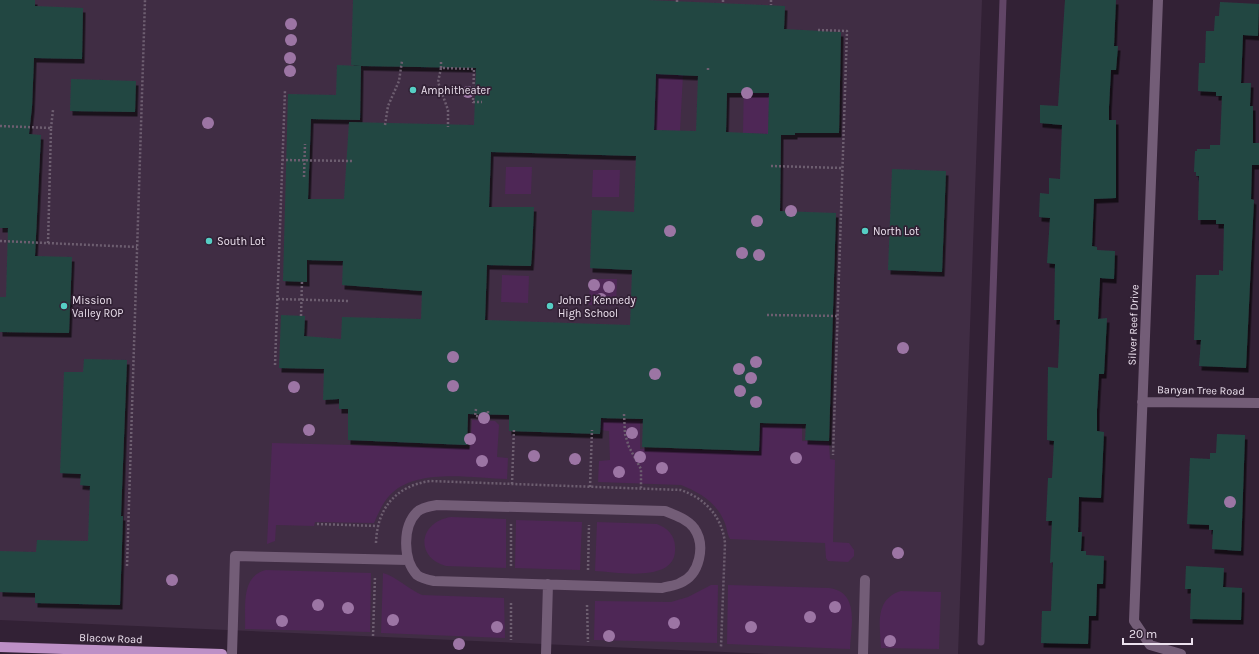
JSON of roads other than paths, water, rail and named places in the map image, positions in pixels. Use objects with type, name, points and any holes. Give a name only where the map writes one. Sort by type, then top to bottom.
[{"type":"main road","name":"Blacow Road","points":[[0,647],[222,654]]},
{"type":"street","name":"Silver Reef Drive","points":[[1158,0],[1134,621],[1150,645],[1182,654]]},
{"type":"street","name":"Banyan Tree Road","points":[[1142,402],[1259,403]]},
{"type":"street","points":[[437,505],[665,512],[679,516],[693,527],[698,539],[699,563],[696,571],[681,583],[662,588],[548,584],[434,581],[418,576],[408,560],[407,538],[409,523],[418,511],[437,505]]},
{"type":"street","points":[[232,654],[235,556],[408,560]]},
{"type":"street","points":[[863,654],[865,580]]},
{"type":"street","points":[[546,654],[548,584]]},
{"type":"waterway","points":[[981,642],[1003,0]]},
{"type":"place","name":"Amphitheater","points":[[413,90]]},
{"type":"place","name":"North Lot","points":[[865,231]]},
{"type":"place","name":"South Lot","points":[[209,241]]},
{"type":"place","name":"Mission Valley ROP","points":[[64,306]]},
{"type":"place","name":"John F Kennedy High School","points":[[550,306]]}]
